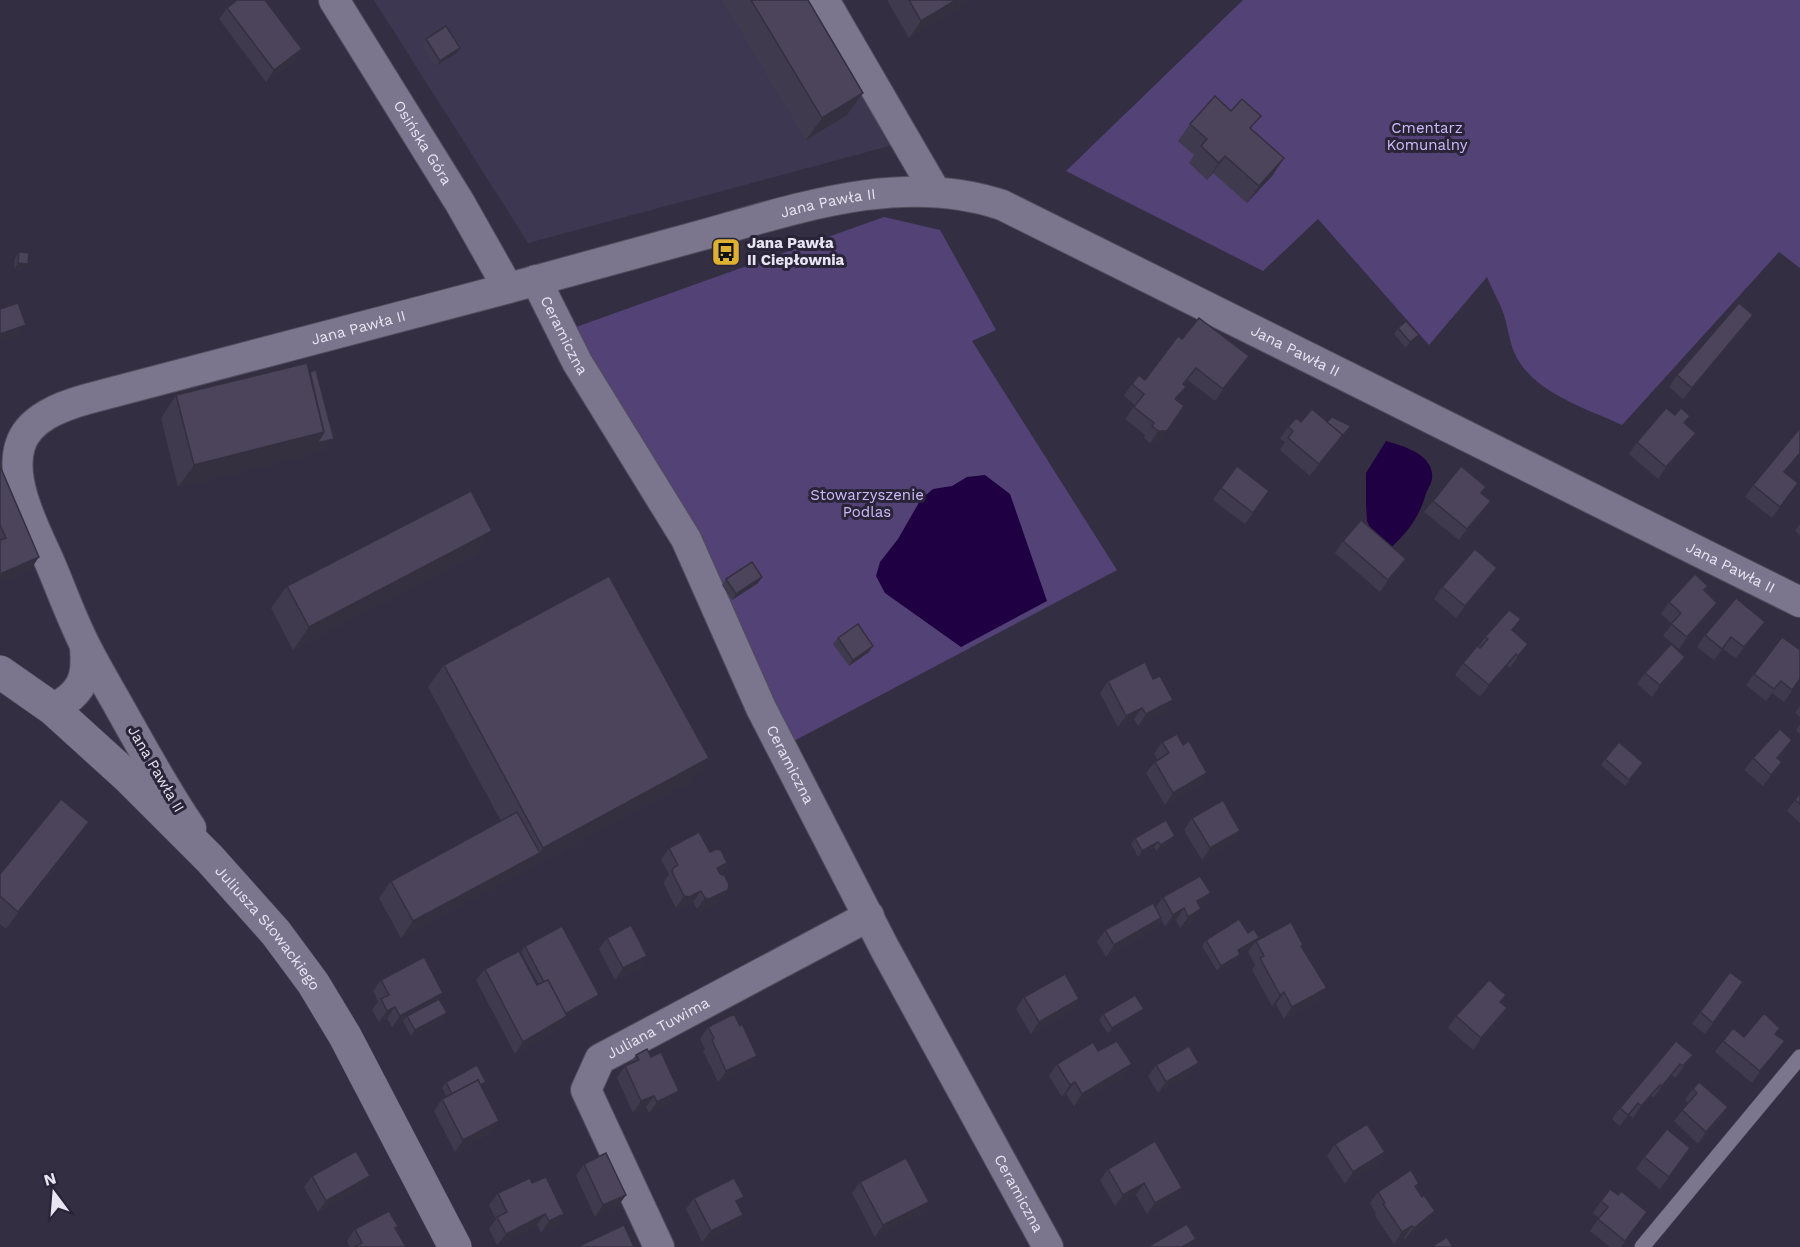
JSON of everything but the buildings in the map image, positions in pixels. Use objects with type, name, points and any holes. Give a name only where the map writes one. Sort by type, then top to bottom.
[{"type":"street","name":"Osińska Góra","points":[[334,0],[460,203],[522,284]]},
{"type":"street","points":[[824,0],[934,192]]},
{"type":"street","name":"Jana Pawła II","points":[[210,859],[163,785],[86,647],[38,535],[21,491],[17,472],[20,444],[30,429],[45,416],[63,406],[87,399],[834,200],[880,193],[934,192],[983,199],[1002,205],[1800,602]]},
{"type":"street","name":"Ceramiczna","points":[[522,284],[577,362],[686,539],[761,708],[869,916],[1048,1247]]},
{"type":"street","name":"Jana Pawła II","points":[[53,709],[67,701],[82,686],[87,667],[86,647]]},
{"type":"street","name":"Juliusza Słowackiego","points":[[0,672],[53,709],[129,778],[210,859],[276,933],[313,983],[356,1056],[455,1247]]},
{"type":"street","name":"Juliana Tuwima","points":[[659,1247],[586,1090],[600,1059],[869,916]]},
{"type":"lane","points":[[1642,1247],[1800,1058]]},
{"type":"shaded area","points":[[374,0],[809,0],[893,145],[528,243]]},
{"type":"shaded area","points":[[1386,441],[1417,453],[1429,464],[1432,471],[1432,479],[1415,520],[1389,550],[1374,536],[1367,521],[1366,503],[1366,473]]},
{"type":"shaded area","points":[[985,475],[1010,494],[1047,601],[961,647],[885,593],[876,576],[880,562],[898,539],[921,499],[933,489],[952,486],[967,477]]},
{"type":"green space","name":"Cmentarz Komunalny","points":[[1243,0],[1800,0],[1800,268],[1779,252],[1622,425],[1566,400],[1540,384],[1529,374],[1514,352],[1506,321],[1487,277],[1429,345],[1318,219],[1263,271],[1066,171]]},
{"type":"green space","name":"Stowarzyszenie Podlas","points":[[884,217],[940,230],[996,330],[972,341],[1117,570],[792,742],[576,327]]},
{"type":"place","name":"Jana Pawła II Ciepłownia","points":[[726,252]]}]
